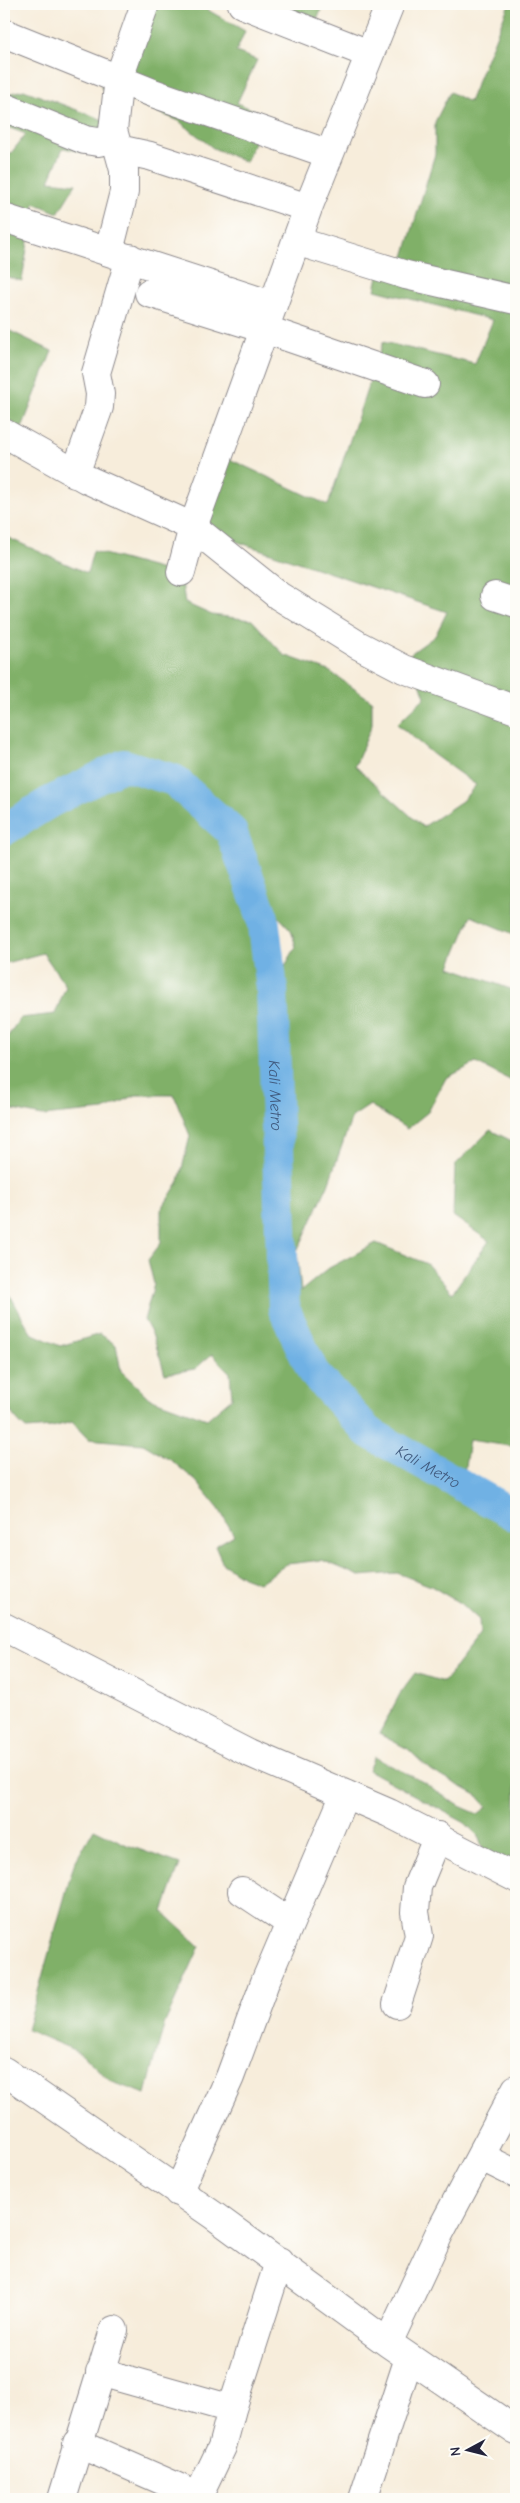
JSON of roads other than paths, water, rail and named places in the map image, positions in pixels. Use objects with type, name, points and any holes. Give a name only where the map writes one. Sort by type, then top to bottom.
[{"type":"street","points":[[76,474],[98,407],[100,394],[96,373],[119,254],[124,170],[116,144],[119,78],[145,4]]},
{"type":"street","points":[[242,4],[369,54]]},
{"type":"street","points":[[181,572],[192,527],[308,208],[390,4]]},
{"type":"street","points":[[4,33],[153,93],[329,154]]},
{"type":"street","points":[[4,108],[85,140],[116,144],[308,208]]},
{"type":"street","points":[[4,218],[119,254],[425,384]]},
{"type":"street","points":[[296,241],[406,275],[516,300]]},
{"type":"street","points":[[149,293],[268,317]]},
{"type":"street","points":[[4,433],[76,474],[192,527],[279,596],[358,645],[404,670],[516,710]]},
{"type":"street","points":[[4,1627],[250,1753],[438,1836],[516,1878]]},
{"type":"street","points":[[178,2192],[230,2077],[265,1982],[345,1794]]},
{"type":"street","points":[[397,2004],[419,1936],[415,1912],[417,1887],[438,1836]]},
{"type":"street","points":[[242,1890],[290,1923]]},
{"type":"street","points":[[4,2071],[279,2262],[399,2351],[442,2378],[516,2430]]},
{"type":"street","points":[[363,2499],[399,2351],[411,2292],[439,2234],[482,2157],[516,2089]]},
{"type":"street","points":[[482,2157],[516,2174]]},
{"type":"street","points":[[77,2443],[198,2498],[222,2447],[232,2409],[279,2262]]},
{"type":"street","points":[[62,2499],[77,2443],[114,2330]]},
{"type":"street","points":[[100,2372],[232,2409]]},
{"type":"waterway","name":"Kali Metro","points":[[4,830],[50,802],[124,765],[174,780],[231,831],[263,918],[272,989],[284,1309],[313,1372],[368,1432],[516,1516]]}]
